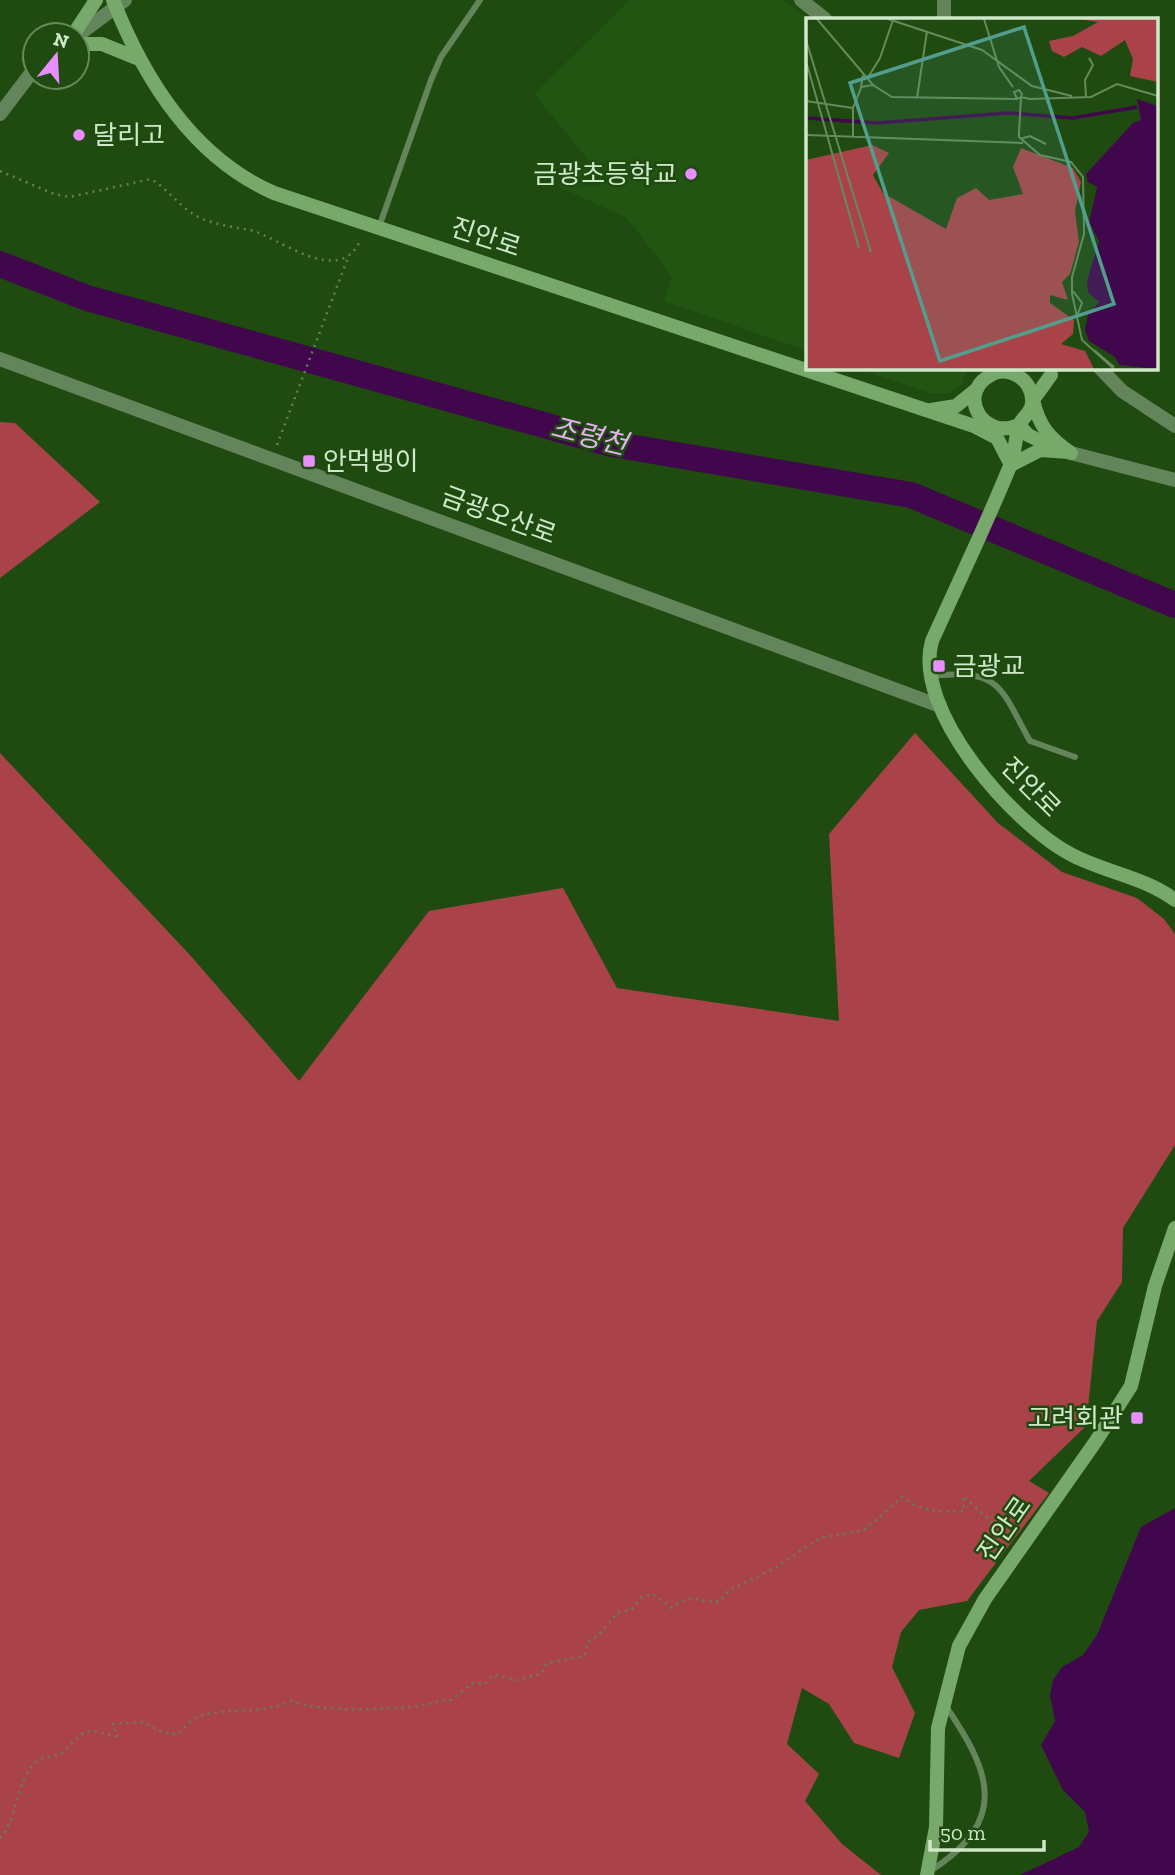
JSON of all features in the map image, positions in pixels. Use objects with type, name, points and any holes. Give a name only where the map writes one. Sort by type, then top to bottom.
[{"type":"main road","points":[[84,21],[96,0]]},
{"type":"main road","name":"진안로","points":[[118,2],[139,59],[186,127],[230,168],[274,193],[947,416]]},
{"type":"main road","points":[[91,44],[102,44],[139,59]]},
{"type":"main road","points":[[926,410],[956,406],[982,379],[999,372],[1012,371],[1034,378],[1055,371]]},
{"type":"main road","points":[[1012,371],[1028,385],[1044,430],[1071,453]]},
{"type":"main road","points":[[947,416],[1004,429],[1019,425],[1027,418],[1033,400],[1055,371]]},
{"type":"main road","points":[[982,379],[975,405],[988,425],[1004,439],[1011,465]]},
{"type":"main road","points":[[947,416],[997,438],[1011,465]]},
{"type":"main road","points":[[1019,425],[1038,441],[1071,453]]},
{"type":"main road","points":[[1011,465],[1019,425]]},
{"type":"main road","points":[[1011,465],[1040,450],[1071,453]]},
{"type":"main road","name":"진안로","points":[[1011,465],[928,654],[931,677],[940,706],[976,766],[999,793],[1046,837],[1072,855],[1138,878],[1175,900]]},
{"type":"main road","name":"진안로","points":[[928,1873],[936,1826],[938,1728],[942,1700],[958,1646],[971,1622],[1131,1386],[1159,1273],[1175,1228]]},
{"type":"street","points":[[801,0],[824,18]]},
{"type":"street","points":[[944,0],[944,18]]},
{"type":"street","points":[[91,23],[118,2]]},
{"type":"street","points":[[0,114],[21,86]]},
{"type":"street","name":"금광오산로","points":[[0,359],[940,706]]},
{"type":"street","points":[[1101,369],[1122,391],[1175,426]]},
{"type":"street","points":[[1071,453],[1175,480]]},
{"type":"lane","points":[[372,225],[441,57],[480,0]]},
{"type":"lane","points":[[931,677],[967,673],[994,682],[1001,689],[1030,741],[1076,757]]},
{"type":"lane","points":[[928,1873],[957,1854],[972,1836],[984,1805],[980,1765],[971,1743],[942,1700]]},
{"type":"path","points":[[0,171],[54,194],[70,197],[151,179],[190,212],[211,224],[250,230],[309,258],[331,259],[349,255]]},
{"type":"path","points":[[276,447],[340,274],[349,255],[372,225]]},
{"type":"path","points":[[0,1838],[7,1831],[15,1800],[34,1763],[46,1756],[60,1755],[79,1737],[91,1731],[117,1736],[113,1724],[143,1722],[164,1733],[177,1734],[196,1717],[264,1706],[278,1707],[291,1701],[304,1706],[355,1710],[428,1705],[439,1699],[451,1700],[473,1683],[485,1684],[493,1675],[517,1679],[541,1674],[547,1664],[584,1656],[588,1642],[617,1614],[632,1609],[641,1598],[652,1594],[672,1608],[681,1600],[693,1597],[708,1603],[720,1601],[728,1591],[775,1568],[820,1538],[864,1530],[902,1497],[913,1506],[951,1512],[964,1511],[963,1496],[1001,1530],[1013,1534],[1017,1522],[1030,1508],[1048,1508]]},
{"type":"shaded area","name":"금광초등학교","points":[[630,0],[784,0],[808,18],[806,351],[664,301],[672,277],[627,218],[557,186],[590,162],[534,94]]},
{"type":"shaded area","points":[[858,369],[967,369],[962,385],[949,394],[929,393]]},
{"type":"shaded area","points":[[0,422],[15,423],[100,502],[0,578]]},
{"type":"shaded area","points":[[915,733],[998,823],[1062,872],[1137,898],[1164,919],[1175,934],[1175,1145],[1123,1228],[1122,1282],[1097,1321],[1086,1426],[1029,1481],[1049,1493],[967,1601],[919,1610],[901,1632],[892,1667],[915,1713],[899,1758],[854,1743],[829,1704],[802,1688],[787,1744],[819,1774],[805,1801],[842,1844],[881,1875],[0,1875],[0,753],[190,955],[299,1081],[429,911],[563,888],[617,988],[839,1021],[829,834]]},
{"type":"shaded area","points":[[1175,1508],[1175,1875],[1020,1875],[1079,1847],[1089,1832],[1085,1812],[1063,1790],[1041,1745],[1055,1721],[1050,1695],[1053,1680],[1062,1667],[1083,1655],[1097,1635],[1141,1527]]},
{"type":"waterway","name":"조령천","points":[[0,264],[87,298],[612,444],[911,495],[1175,605]]},
{"type":"place","name":"달리고","points":[[79,135]]},
{"type":"place","name":"금광초등학교","points":[[691,174]]},
{"type":"place","name":"안먹뱅이","points":[[309,461]]},
{"type":"place","name":"금광교","points":[[939,666]]},
{"type":"place","name":"고려회관","points":[[1137,1418]]}]
